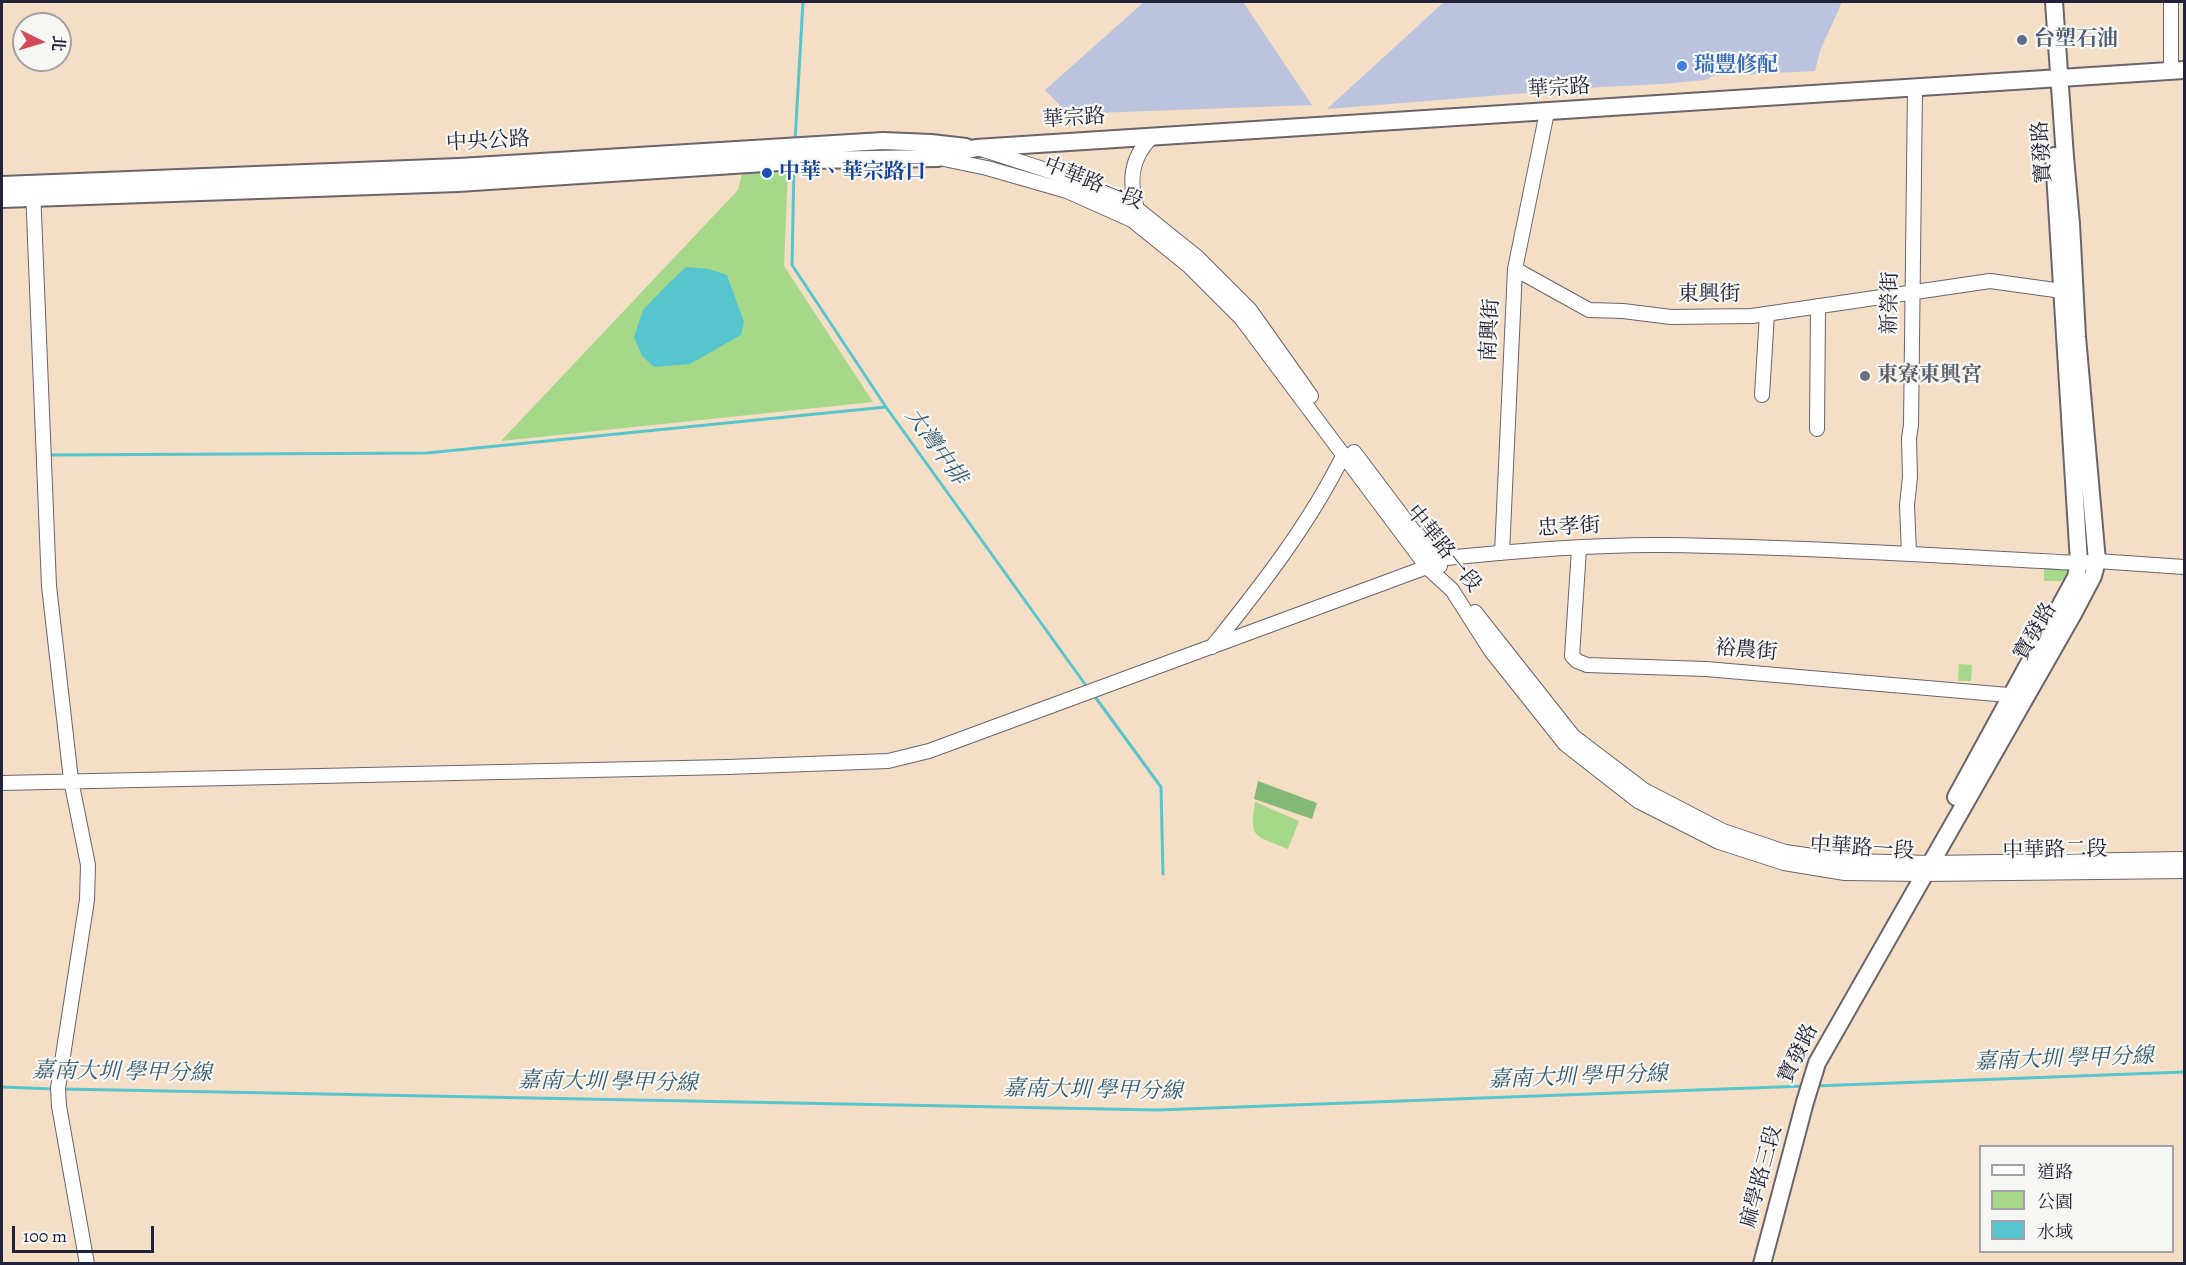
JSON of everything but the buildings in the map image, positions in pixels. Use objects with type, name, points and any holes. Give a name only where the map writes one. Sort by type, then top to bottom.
[{"type":"main road","name":"寶發路","points":[[1805,1102],[1817,1063],[2019,695],[2076,578],[2079,563],[2067,290],[2072,224],[2044,2]]},
{"type":"main road","name":"寶發路","points":[[2054,2],[2055,79]]},
{"type":"main road","name":"華宗路","points":[[937,158],[976,148],[2178,71]]},
{"type":"main road","name":"中央公路","points":[[2,199],[33,191],[883,141],[976,148]]},
{"type":"main road","name":"中央公路","points":[[2,185],[33,191],[458,183],[810,160],[937,158]]},
{"type":"main road","name":"寶發路","points":[[2019,695],[2073,614],[2097,561],[2067,290]]},
{"type":"main road","name":"麻學路三段","points":[[1762,1263],[1805,1102]]},
{"type":"street","points":[[2171,2],[2178,71]]},
{"type":"street","name":"新榮街","points":[[1909,554],[1907,505],[1911,425],[1915,88]]},
{"type":"street","name":"南興街","points":[[1502,553],[1515,268],[1546,112]]},
{"type":"street","points":[[1143,228],[1136,208],[1131,174],[1142,146],[1153,136]]},
{"type":"street","name":"中華路一段","points":[[976,148],[1068,177],[1136,208],[1197,257],[1250,310],[1431,563]]},
{"type":"street","name":"中華路一段","points":[[937,158],[987,168],[1067,191],[1132,220],[1189,266],[1241,318],[1344,454],[1573,736],[1644,790],[1723,831],[1785,852],[1922,868]]},
{"type":"street","points":[[33,191],[42,462],[49,586],[71,780],[88,865],[87,900],[59,1071],[59,1106],[87,1263]]},
{"type":"street","name":"東興街","points":[[1515,268],[1589,310],[1623,311],[1671,317],[1752,316],[1990,281],[2067,290]]},
{"type":"street","points":[[1817,429],[1818,306]]},
{"type":"street","points":[[1762,395],[1767,314]]},
{"type":"street","points":[[1212,647],[1311,516],[1344,454]]},
{"type":"street","name":"忠孝街","points":[[2,783],[888,761],[928,751],[1212,647],[1431,563],[1502,553],[1664,545],[2079,563],[2097,561],[2184,567]]},
{"type":"street","name":"裕農街","points":[[1579,549],[1572,656],[1577,662],[1587,665],[1706,669],[2019,695]]},
{"type":"street","name":"中華路二段","points":[[1922,868],[2184,859]]},
{"type":"street","name":"中華路二段","points":[[1922,868],[2184,871]]},
{"type":"shaded area","points":[[1144,2],[1243,2],[1312,105],[1068,114],[1045,90]]},
{"type":"shaded area","points":[[1444,2],[1842,2],[1820,51],[1815,71],[1713,76],[1706,80],[1662,84],[1327,109]]},
{"type":"green space","points":[[788,169],[784,266],[873,402],[501,441],[738,190],[742,174]]},
{"type":"green space","points":[[2044,565],[2073,567],[2065,581],[2044,581]]},
{"type":"green space","points":[[1959,664],[1972,665],[1971,681],[1958,681]]},
{"type":"green space","points":[[1258,781],[1317,803],[1312,819],[1254,799]]},
{"type":"green space","points":[[1255,802],[1299,821],[1288,849],[1261,838],[1254,830]]},
{"type":"water","points":[[686,267],[709,269],[727,275],[744,322],[741,335],[690,364],[654,367],[642,356],[634,337],[643,310]]},
{"type":"waterway","name":"大灣中排","points":[[795,141],[803,2]]},
{"type":"waterway","name":"大灣中排","points":[[794,166],[792,265],[886,407],[1087,687]]},
{"type":"waterway","points":[[47,455],[427,453],[886,407]]},
{"type":"waterway","name":"大灣中排","points":[[1093,694],[1161,787],[1163,874]]},
{"type":"waterway","name":"嘉南大圳 學甲分線","points":[[1815,1086],[2184,1072]]},
{"type":"waterway","name":"嘉南大圳 學甲分線","points":[[63,1089],[1158,1110],[1805,1086]]},
{"type":"waterway","name":"嘉南大圳 學甲分線","points":[[2,1087],[54,1089]]},
{"type":"place","name":"台塑石油","points":[[2022,40]]},
{"type":"place","name":"瑞豐修配","points":[[1682,66]]},
{"type":"place","name":"中華、華宗路口","points":[[767,173]]},
{"type":"place","name":"東寮東興宮","points":[[1865,376]]}]
